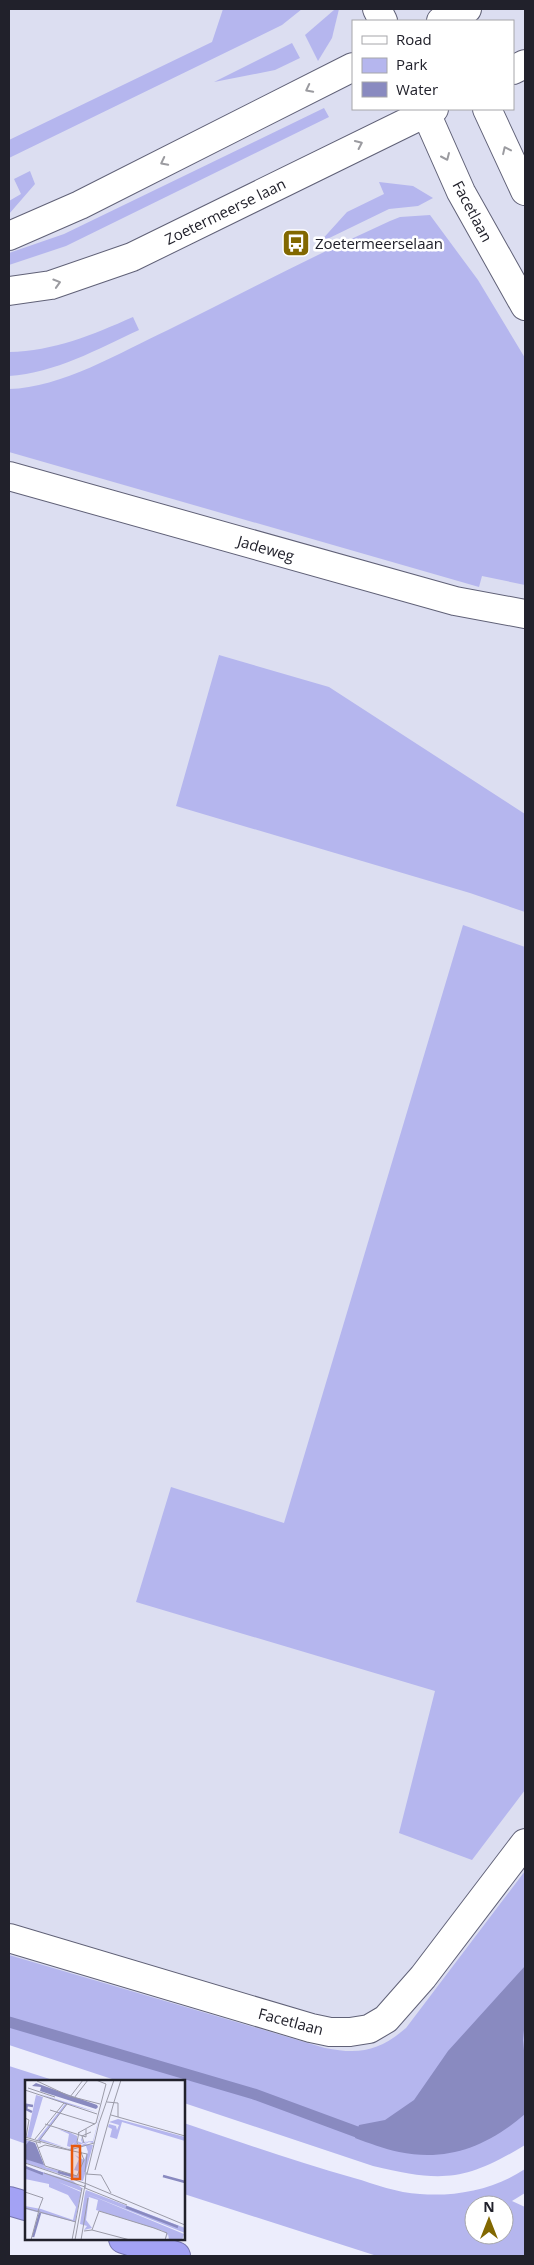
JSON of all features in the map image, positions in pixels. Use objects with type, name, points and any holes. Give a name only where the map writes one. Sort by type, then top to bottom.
[{"type":"highway","points":[[9,2201],[25,2206]]},
{"type":"highway","points":[[126,2240],[176,2256]]},
{"type":"street","points":[[9,236],[80,204],[352,68]]},
{"type":"street","name":"Zoetermeerse laan","points":[[9,291],[51,285],[132,257],[428,110]]},
{"type":"street","name":"Facetlaan","points":[[428,110],[461,192],[525,306]]},
{"type":"street","points":[[486,110],[525,191]]},
{"type":"street","name":"Jadeweg","points":[[9,476],[455,601],[525,614]]},
{"type":"street","name":"Facetlaan","points":[[9,1938],[311,2028],[330,2032],[369,2029],[386,2019],[417,1984],[525,1843]]},
{"type":"shaded area","points":[[9,9],[525,9],[525,1916],[389,2089],[9,1975]]},
{"type":"green space","points":[[223,9],[302,9],[282,25],[9,158],[9,140],[212,42]]},
{"type":"green space","points":[[339,9],[332,38],[318,61],[305,35],[334,10]]},
{"type":"green space","points":[[292,43],[300,58],[275,70],[214,82]]},
{"type":"green space","points":[[324,108],[329,117],[66,246],[9,265],[9,253],[64,234]]},
{"type":"green space","points":[[30,171],[35,184],[9,214],[9,201],[21,194],[14,179]]},
{"type":"green space","points":[[379,182],[413,186],[433,198],[418,206],[389,209],[319,243],[347,212],[384,194]]},
{"type":"green space","points":[[430,215],[478,280],[525,358],[525,585],[482,576],[479,587],[9,452],[9,389],[29,387],[70,376],[111,358],[390,221],[400,217]]},
{"type":"green space","points":[[133,317],[139,330],[60,365],[26,374],[9,376],[9,352],[42,349],[72,341]]},
{"type":"green space","points":[[219,655],[329,687],[525,814],[525,912],[470,893],[176,806]]},
{"type":"green space","points":[[463,925],[525,947],[525,1790],[472,1860],[399,1833],[435,1691],[136,1602],[171,1487],[284,1523]]},
{"type":"green space","points":[[525,1871],[525,2145],[485,2166],[452,2175],[417,2175],[373,2166],[185,2103],[185,2080],[115,2080],[9,2045],[9,1955],[325,2048],[349,2051],[368,2049],[387,2042],[406,2028]]},
{"type":"green space","points":[[9,2066],[53,2080],[25,2080],[25,2144],[9,2138]]},
{"type":"green space","points":[[185,2123],[269,2152],[403,2192],[434,2195],[461,2193],[501,2182],[525,2169],[525,2193],[514,2200],[514,2195],[464,2195],[464,2245],[514,2245],[514,2202],[525,2207],[525,2256],[377,2256],[185,2194]]},
{"type":"water","points":[[525,1966],[523,2040],[525,2114],[497,2135],[482,2143],[451,2153],[417,2155],[382,2148],[355,2138],[359,2125],[385,2120],[414,2100],[448,2051]]},
{"type":"waterway","points":[[9,2022],[254,2094],[357,2132],[373,2132]]},
{"type":"place","name":"Zoetermeerselaan","points":[[296,243]]}]
